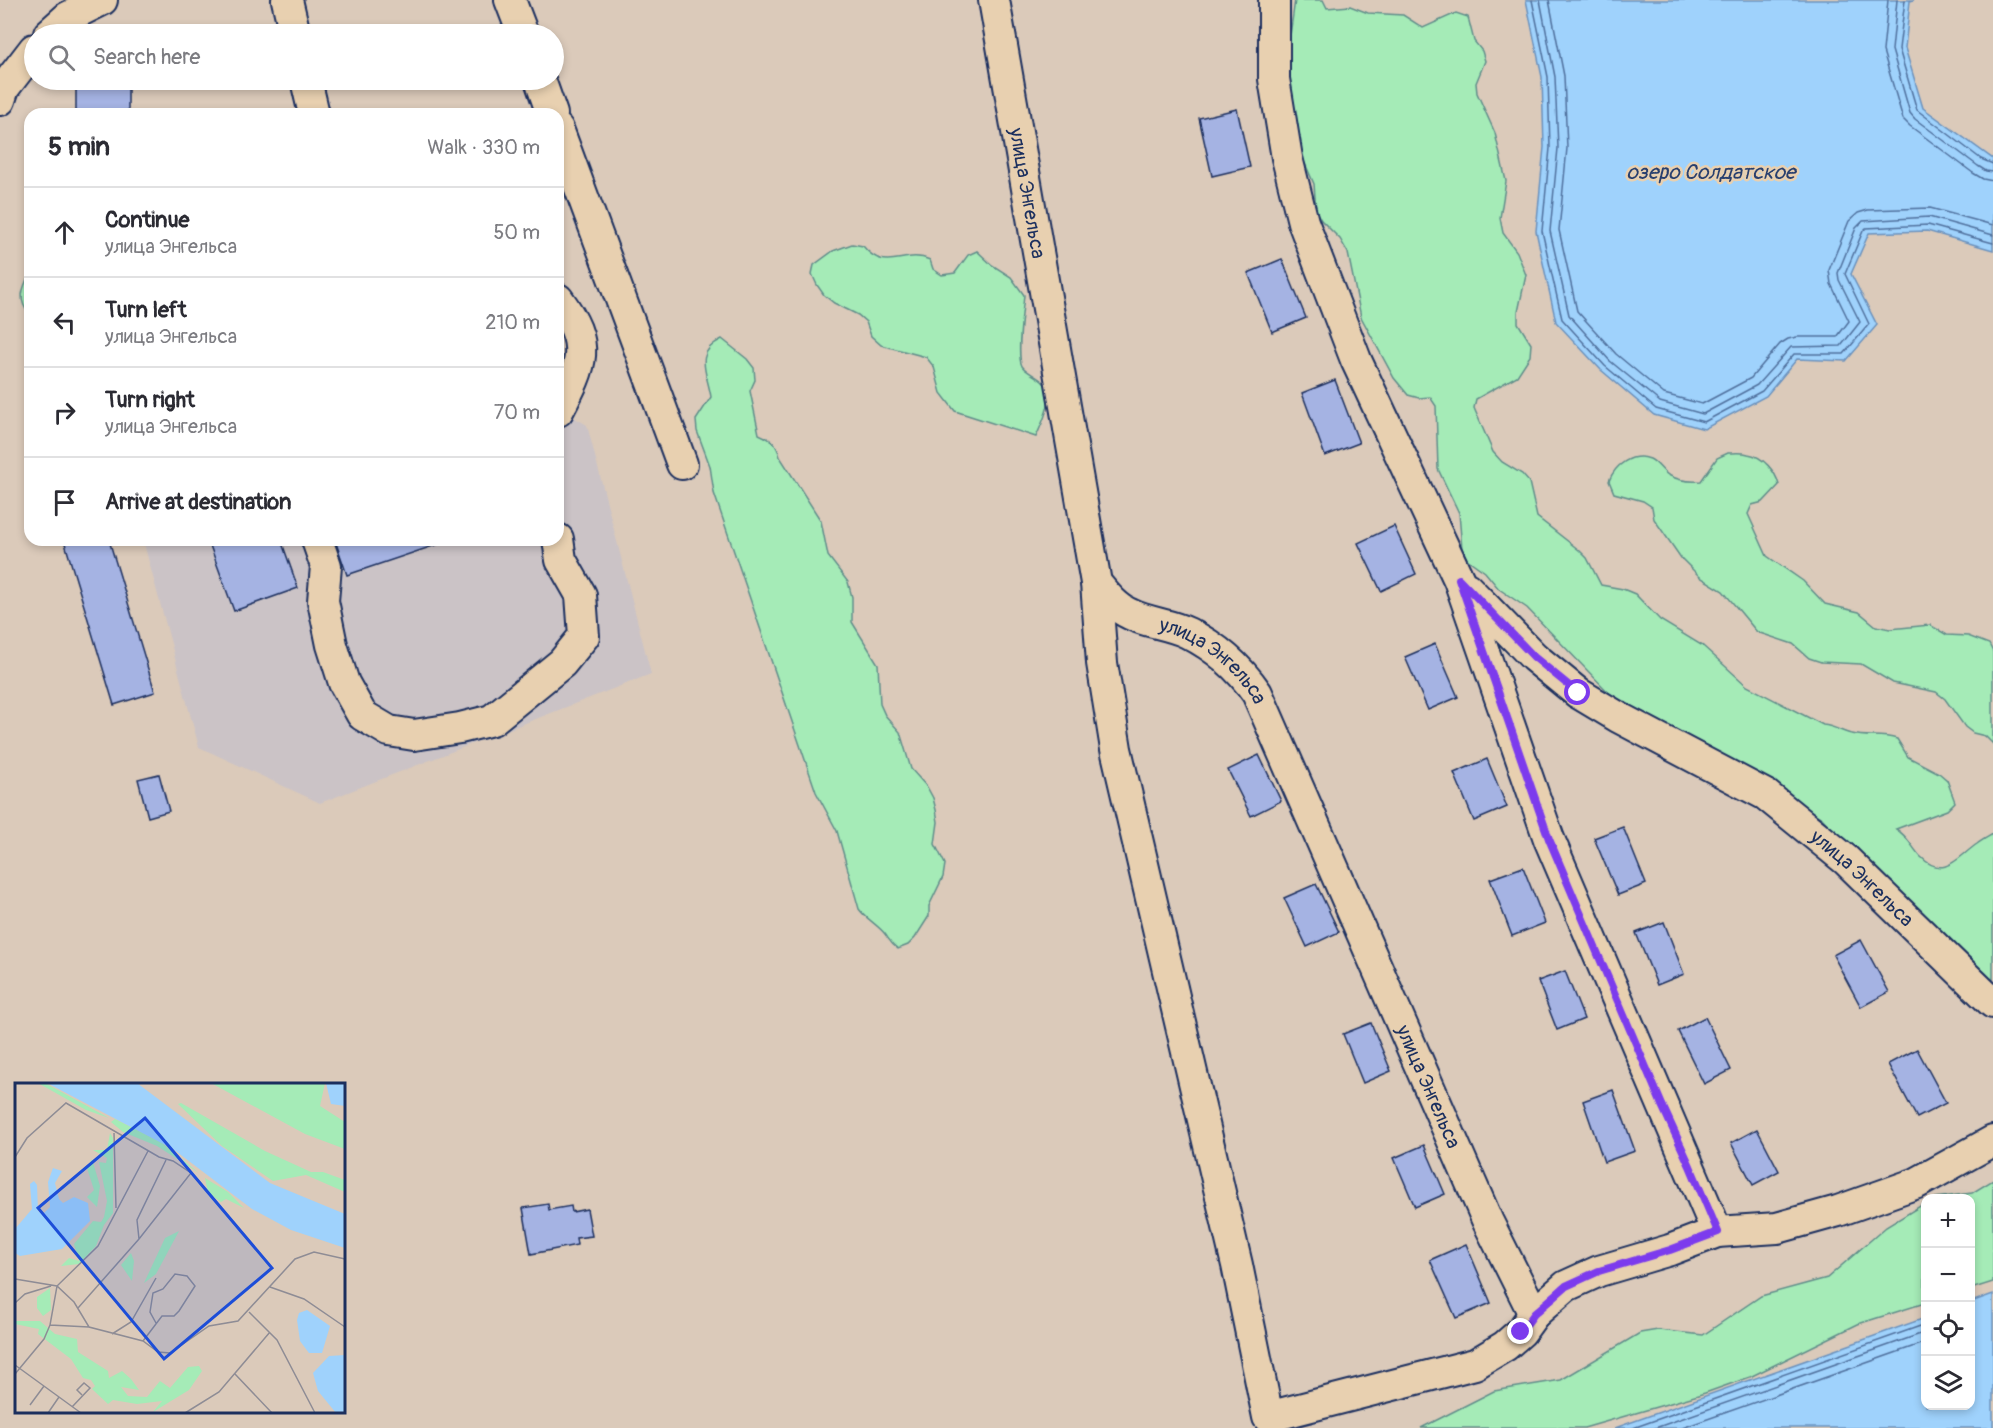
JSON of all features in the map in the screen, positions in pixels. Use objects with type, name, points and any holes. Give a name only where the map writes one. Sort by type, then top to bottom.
[{"type":"street","points":[[60,24],[68,17],[102,0]]},
{"type":"street","points":[[287,0],[293,24]]},
{"type":"street","points":[[510,0],[519,24]]},
{"type":"street","name":"улица Энгельса","points":[[994,0],[1096,583],[1111,601],[1129,614],[1187,632],[1224,655],[1243,672],[1257,693],[1488,1222],[1534,1314]]},
{"type":"street","name":"улица Энгельса","points":[[1274,0],[1274,79],[1287,158],[1303,222],[1356,360],[1459,579],[1549,839],[1718,1232]]},
{"type":"street","points":[[0,100],[4,88],[24,62]]},
{"type":"street","points":[[308,90],[313,108]]},
{"type":"street","points":[[544,90],[550,108]]},
{"type":"street","points":[[564,145],[682,464]]},
{"type":"street","points":[[564,307],[581,342],[578,370],[564,399]]},
{"type":"street","points":[[318,546],[326,566],[323,602],[332,645],[344,683],[362,715],[389,731],[414,735],[460,728],[492,720],[562,663],[584,636],[581,595],[561,560],[559,546]]},
{"type":"street","name":"улица Энгельса","points":[[1459,579],[1527,650],[1578,693],[1618,717],[1766,795],[1845,860],[1993,1003]]},
{"type":"street","points":[[1096,583],[1102,663],[1116,749],[1238,1265],[1268,1417],[1475,1364],[1505,1346],[1521,1332],[1534,1314],[1566,1286],[1599,1271],[1670,1250],[1718,1232],[1777,1228],[1838,1211],[1917,1183],[1993,1141]]},
{"type":"shaded area","points":[[564,395],[572,416],[587,425],[651,674],[320,803],[199,747],[145,546],[564,546]]},
{"type":"green space","points":[[1295,0],[1323,0],[1327,8],[1350,6],[1368,13],[1403,15],[1423,28],[1456,13],[1468,17],[1474,41],[1482,51],[1485,61],[1476,83],[1477,93],[1495,133],[1506,181],[1500,218],[1503,233],[1517,252],[1526,275],[1518,312],[1518,323],[1531,344],[1530,356],[1517,376],[1476,399],[1474,408],[1493,452],[1502,462],[1522,474],[1529,482],[1537,517],[1587,558],[1601,585],[1635,594],[1660,620],[1703,646],[1747,686],[1823,725],[1858,735],[1897,739],[1908,757],[1939,773],[1947,780],[1955,802],[1947,810],[1896,829],[1904,835],[1921,857],[1929,864],[1937,866],[1951,864],[1993,834],[1993,1001],[1871,879],[1858,849],[1838,836],[1822,818],[1734,764],[1613,697],[1527,608],[1499,589],[1485,572],[1467,559],[1462,549],[1459,513],[1438,469],[1436,406],[1430,397],[1419,398],[1408,395],[1394,378],[1361,317],[1348,253],[1340,239],[1321,220],[1316,211],[1314,184],[1300,152],[1289,93],[1290,36]]},
{"type":"green space","points":[[852,244],[863,246],[880,259],[921,257],[930,260],[933,269],[942,275],[955,273],[968,255],[977,251],[992,265],[1011,277],[1024,295],[1020,360],[1027,371],[1044,383],[1049,395],[1047,410],[1036,437],[955,411],[941,393],[934,367],[926,357],[881,345],[871,336],[866,322],[824,295],[812,274],[814,265],[833,251]]},
{"type":"green space","points":[[24,287],[24,306],[22,299]]},
{"type":"green space","points":[[722,339],[747,359],[754,368],[755,380],[750,391],[759,434],[775,445],[780,457],[821,521],[828,556],[848,582],[852,597],[852,622],[878,664],[880,704],[885,715],[900,732],[911,769],[927,787],[933,798],[938,822],[935,844],[945,864],[943,877],[929,906],[929,916],[915,938],[908,945],[898,949],[859,909],[837,831],[816,792],[714,493],[710,466],[697,431],[696,420],[711,397],[704,364],[707,350]]},
{"type":"green space","points":[[1728,453],[1754,455],[1772,470],[1779,485],[1763,502],[1752,505],[1748,514],[1767,556],[1803,581],[1825,604],[1859,612],[1876,626],[1890,629],[1930,625],[1947,635],[1968,636],[1989,644],[1993,652],[1993,744],[1985,736],[1973,733],[1965,727],[1945,699],[1936,692],[1893,683],[1861,664],[1821,662],[1809,658],[1793,644],[1757,632],[1723,591],[1700,577],[1681,558],[1654,519],[1652,507],[1643,501],[1614,493],[1609,481],[1615,470],[1625,461],[1643,457],[1653,460],[1672,477],[1701,481],[1717,458]]},
{"type":"green space","points":[[1993,1180],[1993,1282],[1975,1288],[1975,1194],[1965,1194],[1972,1193]]},
{"type":"green space","points":[[1921,1205],[1921,1304],[1858,1324],[1750,1377],[1705,1393],[1584,1428],[1421,1428],[1494,1391],[1561,1380],[1640,1333],[1658,1330],[1703,1335],[1761,1296],[1827,1278],[1886,1227]]},
{"type":"water","name":"озеро Солдатское","points":[[1526,0],[1914,0],[1910,1],[1905,48],[1923,108],[1993,159],[1993,250],[1927,231],[1869,233],[1851,274],[1877,325],[1846,361],[1797,359],[1766,396],[1704,429],[1654,415],[1601,370],[1556,322],[1536,231],[1544,147],[1542,77]]},
{"type":"water","points":[[1993,1294],[1993,1428],[1615,1428],[1921,1319],[1921,1410],[1975,1410],[1975,1301]]},
{"type":"building","points":[[76,90],[128,90],[128,108],[76,108]]},
{"type":"building","points":[[1237,109],[1250,167],[1212,176],[1199,118]]},
{"type":"building","points":[[1282,259],[1306,318],[1272,332],[1248,273]]},
{"type":"building","points":[[1335,380],[1359,443],[1325,456],[1302,393]]},
{"type":"building","points":[[1394,526],[1416,574],[1381,591],[1358,543]]},
{"type":"building","points":[[66,546],[111,546],[155,692],[114,705]]},
{"type":"building","points":[[210,546],[283,546],[298,588],[234,611]]},
{"type":"building","points":[[337,546],[433,546],[347,575]]},
{"type":"building","points":[[1435,644],[1458,697],[1428,710],[1405,657]]},
{"type":"building","points":[[1259,755],[1281,801],[1251,816],[1228,770]]},
{"type":"building","points":[[1487,759],[1507,807],[1474,821],[1454,773]]},
{"type":"building","points":[[159,774],[169,811],[148,817],[138,779]]},
{"type":"building","points":[[1623,827],[1646,884],[1618,895],[1594,838]]},
{"type":"building","points":[[1523,867],[1545,923],[1512,936],[1490,879]]},
{"type":"building","points":[[1316,884],[1339,932],[1307,947],[1284,898]]},
{"type":"building","points":[[1664,922],[1684,974],[1657,985],[1636,933]]},
{"type":"building","points":[[1861,940],[1889,992],[1861,1007],[1833,955]]},
{"type":"building","points":[[1565,971],[1584,1019],[1557,1030],[1538,981]]},
{"type":"building","points":[[1705,1017],[1731,1070],[1704,1084],[1678,1031]]},
{"type":"building","points":[[1371,1023],[1391,1071],[1363,1083],[1343,1034]]},
{"type":"building","points":[[1917,1049],[1946,1103],[1917,1118],[1888,1064]]},
{"type":"building","points":[[1613,1090],[1635,1151],[1604,1162],[1583,1101]]},
{"type":"building","points":[[1757,1129],[1779,1171],[1753,1185],[1731,1143]]},
{"type":"building","points":[[1424,1145],[1445,1194],[1415,1207],[1394,1158]]},
{"type":"building","points":[[548,1204],[549,1210],[571,1206],[572,1212],[587,1209],[592,1236],[576,1238],[577,1245],[531,1254],[523,1208]]},
{"type":"building","points":[[1466,1244],[1491,1303],[1456,1318],[1430,1260]]},
{"type":"route","points":[[1521,1332],[1534,1314],[1566,1286],[1599,1271],[1670,1250],[1718,1232],[1549,839],[1459,579],[1534,657],[1578,693]]}]
